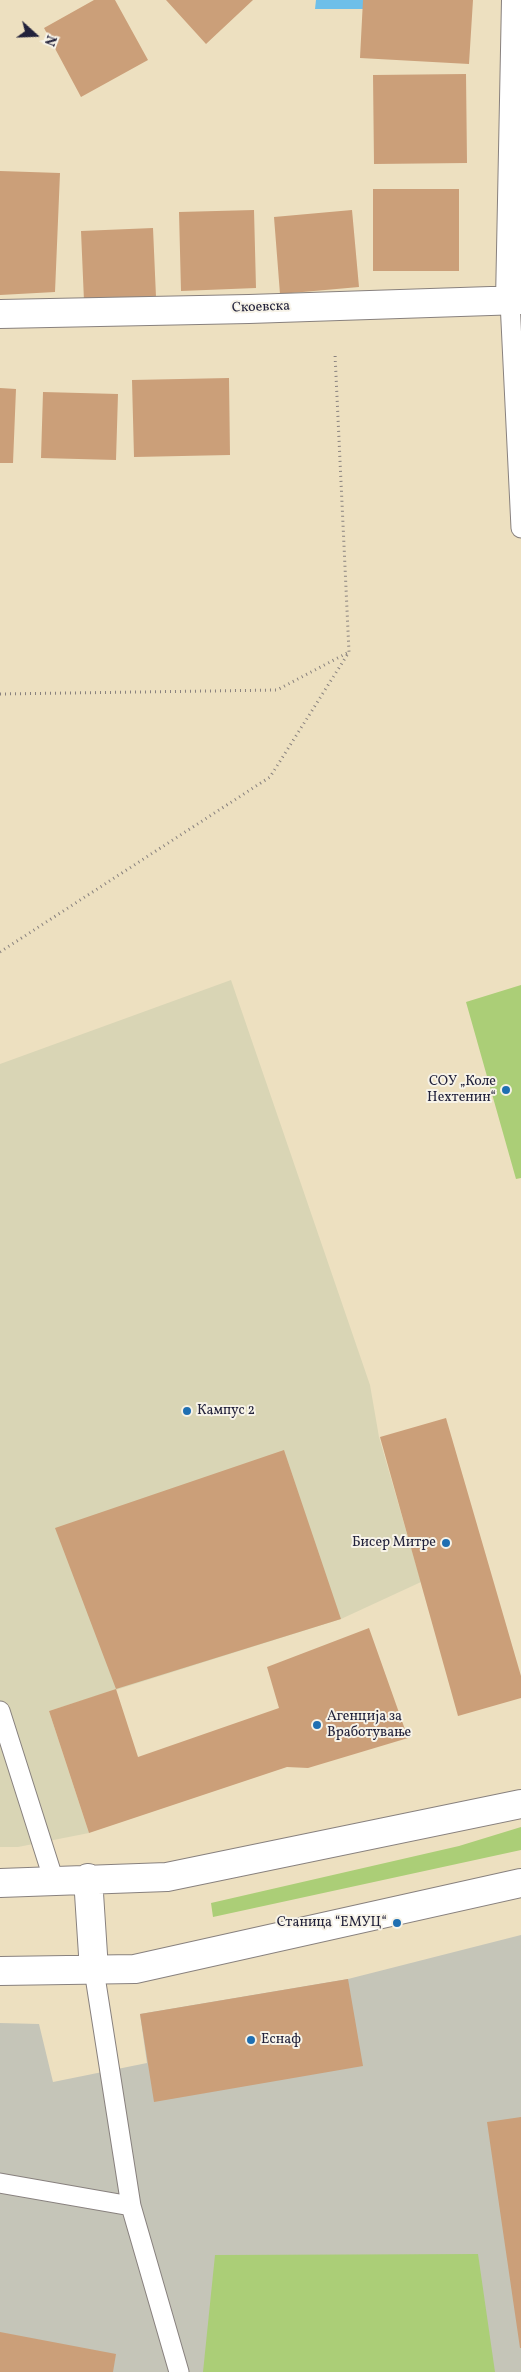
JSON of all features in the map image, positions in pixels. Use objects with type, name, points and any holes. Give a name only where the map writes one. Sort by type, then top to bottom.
[{"type":"main road","points":[[515,300],[516,0]]},
{"type":"main road","name":"Скоевска","points":[[0,314],[515,300]]},
{"type":"main road","points":[[0,1882],[88,1878],[167,1878],[521,1804]]},
{"type":"main road","points":[[88,1878],[94,1970]]},
{"type":"main road","points":[[0,1971],[135,1969],[521,1883]]},
{"type":"lane","points":[[515,300],[521,528]]},
{"type":"lane","points":[[0,1711],[54,1881]]},
{"type":"lane","points":[[94,1970],[131,2206],[179,2372]]},
{"type":"lane","points":[[0,2183],[131,2206]]},
{"type":"path","points":[[0,952],[270,777],[350,652],[335,354]]},
{"type":"path","points":[[0,694],[277,690],[350,652]]},
{"type":"shaded area","name":"Кампус 2","points":[[231,980],[370,1385],[379,1437],[421,1582],[341,1619],[49,1711],[89,1833],[18,1847],[0,1847],[0,1064]]},
{"type":"shaded area","points":[[521,1935],[521,2372],[0,2372],[0,2023],[39,2024],[53,2082],[147,2063],[140,2014],[348,1979]]},
{"type":"green space","name":"СОУ „Коле Нехтенин“","points":[[521,985],[521,1178],[516,1179],[466,1002]]},
{"type":"green space","points":[[521,1827],[521,1850],[213,1917],[211,1903],[459,1846]]},
{"type":"green space","points":[[478,2254],[495,2372],[203,2372],[215,2255]]},
{"type":"water","points":[[316,0],[363,0],[363,9],[315,9]]},
{"type":"building","points":[[94,0],[115,0],[148,60],[81,97],[44,28]]},
{"type":"building","points":[[166,0],[253,0],[206,44]]},
{"type":"building","points":[[363,0],[473,0],[469,64],[360,58]]},
{"type":"building","points":[[466,74],[467,163],[374,164],[373,75]]},
{"type":"building","points":[[0,171],[60,173],[55,292],[0,295]]},
{"type":"building","points":[[373,189],[459,189],[459,271],[373,271]]},
{"type":"building","points":[[254,210],[256,288],[181,291],[179,212]]},
{"type":"building","points":[[352,210],[359,287],[280,294],[274,217]]},
{"type":"building","points":[[153,228],[156,297],[84,301],[81,231]]},
{"type":"building","points":[[229,378],[230,455],[134,457],[132,380]]},
{"type":"building","points":[[0,388],[16,389],[13,463],[0,463]]},
{"type":"building","points":[[43,392],[118,394],[116,460],[41,458]]},
{"type":"building","name":"Бисер Митре","points":[[446,1418],[521,1676],[521,1698],[458,1716],[380,1437]]},
{"type":"building","points":[[284,1450],[341,1619],[116,1689],[55,1528]]},
{"type":"building","name":"Агенција за Вработување","points":[[369,1628],[408,1738],[308,1768],[287,1767],[89,1833],[49,1711],[116,1689],[138,1757],[279,1708],[267,1667]]},
{"type":"building","name":"Еснаф","points":[[348,1979],[363,2066],[154,2102],[140,2014]]},
{"type":"building","points":[[521,2117],[521,2348],[520,2348],[487,2122]]},
{"type":"building","points":[[0,2332],[116,2354],[113,2372],[0,2372]]},
{"type":"place","name":"СОУ „Коле Нехтенин“","points":[[506,1090]]},
{"type":"place","name":"Кампус 2","points":[[187,1411]]},
{"type":"place","name":"Бисер Митре","points":[[446,1543]]},
{"type":"place","name":"Агенција за Вработување","points":[[317,1725]]},
{"type":"place","name":"Станица “ЕМУЦ“","points":[[397,1923]]},
{"type":"place","name":"Еснаф","points":[[251,2040]]}]
